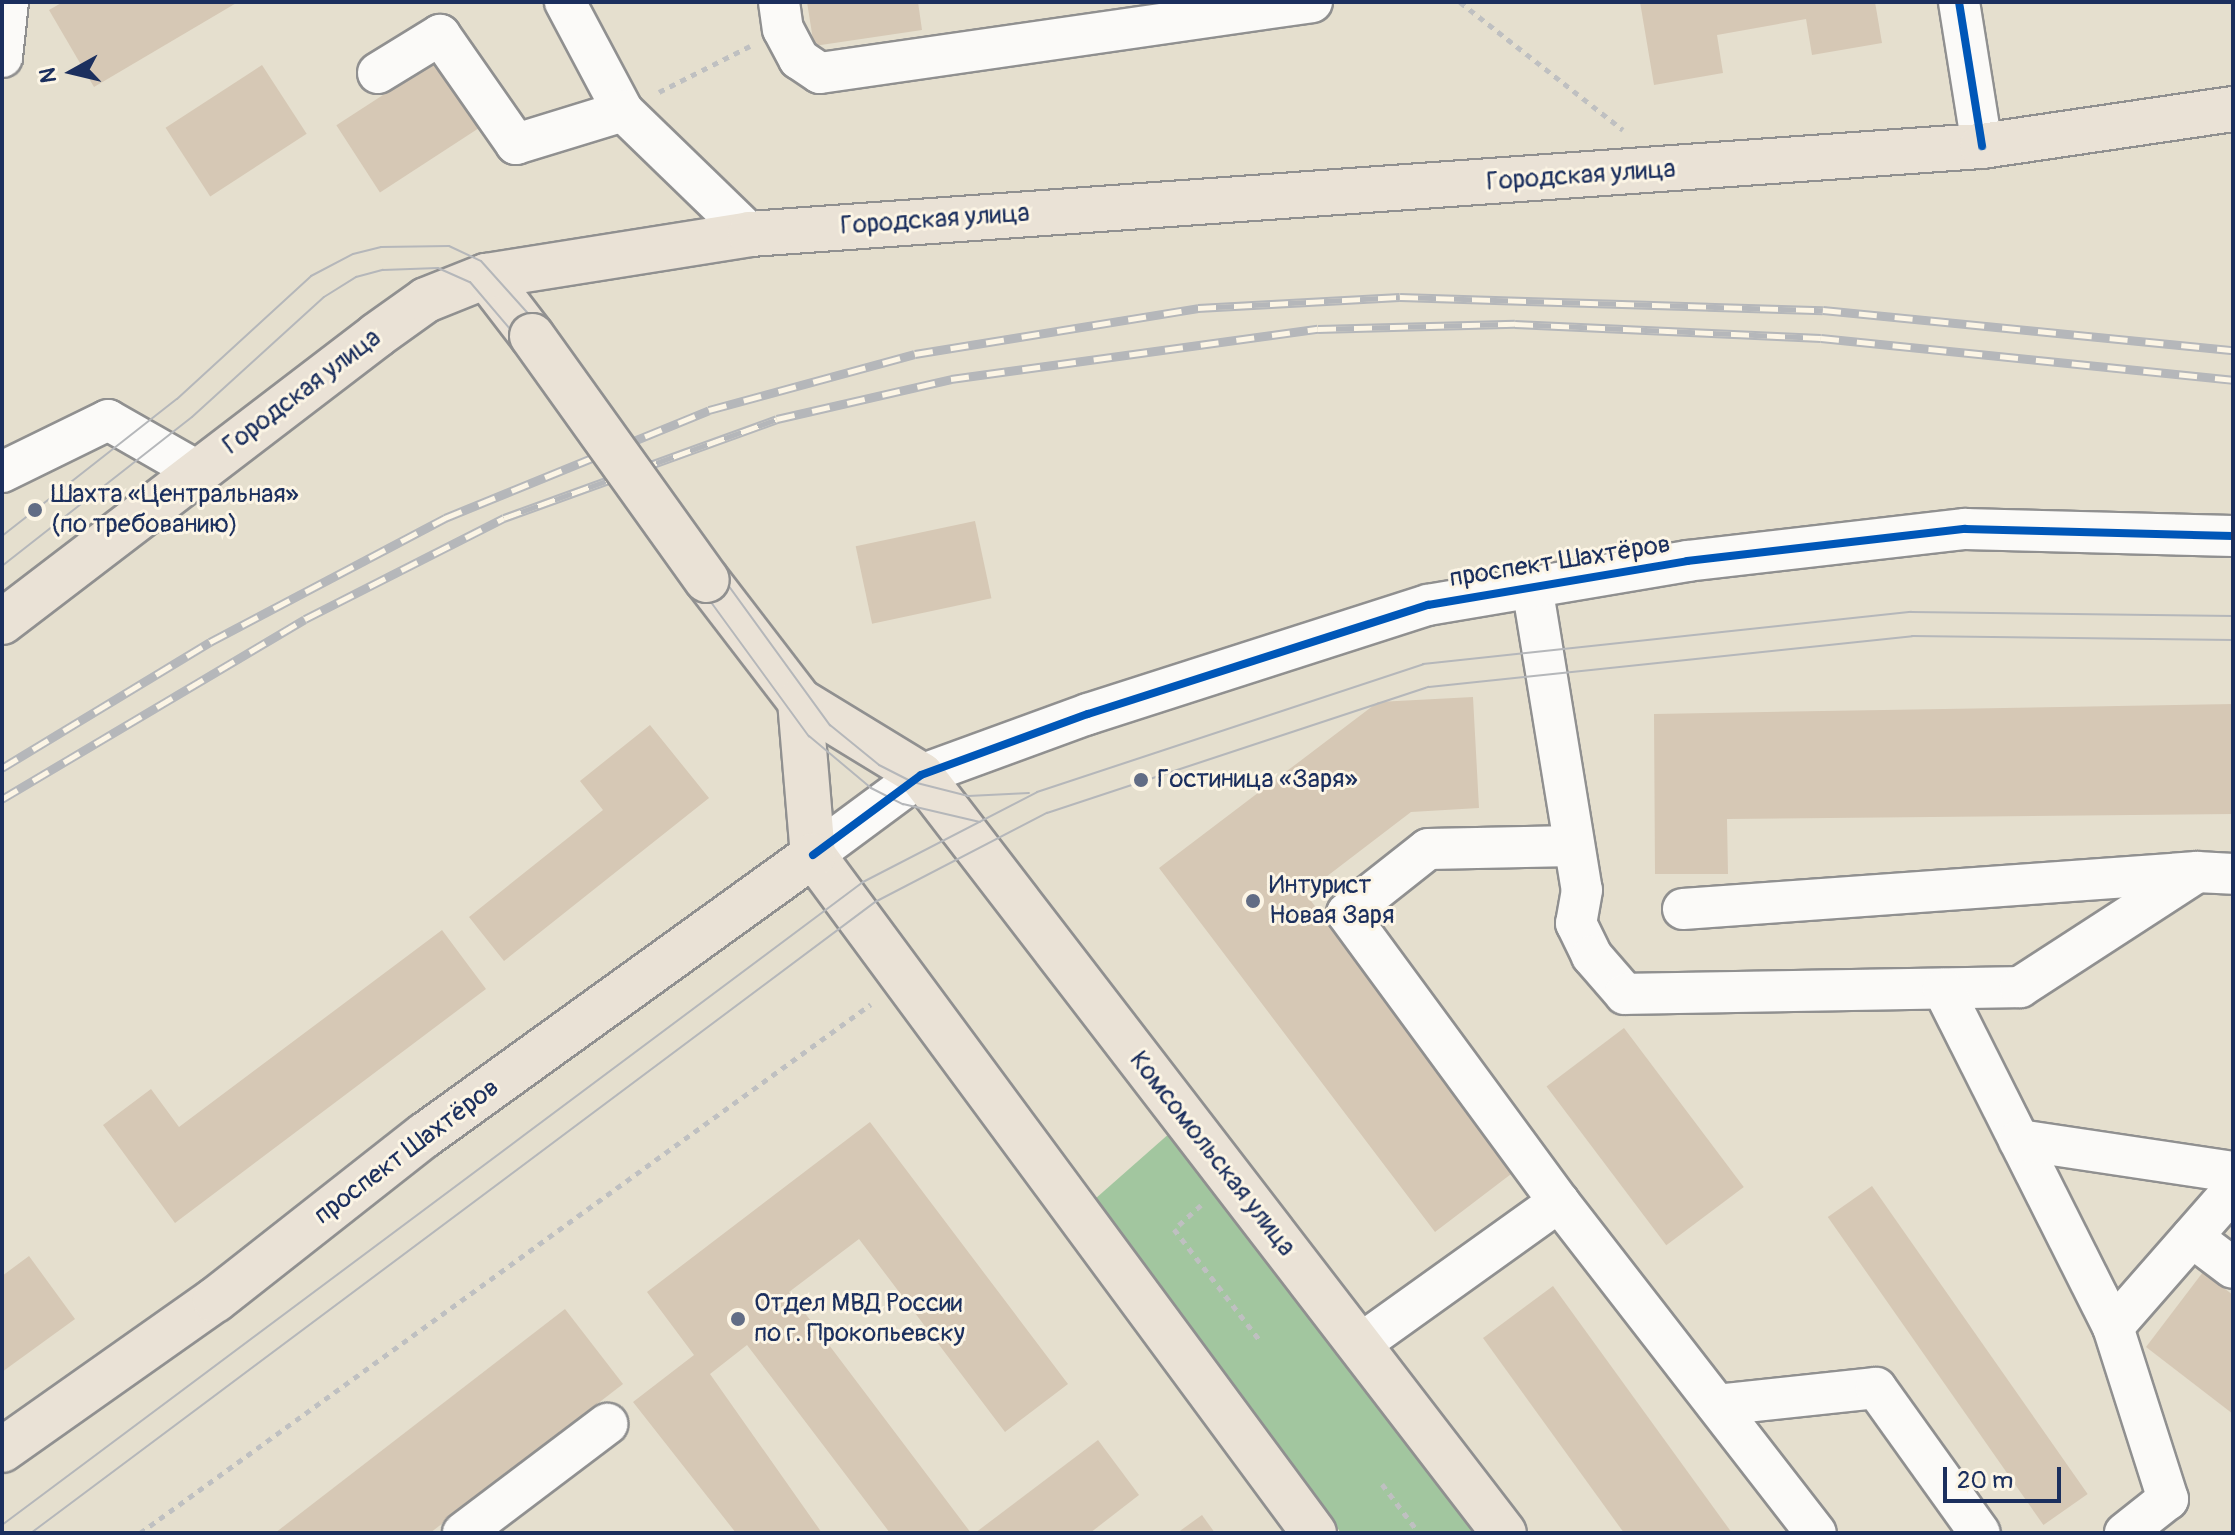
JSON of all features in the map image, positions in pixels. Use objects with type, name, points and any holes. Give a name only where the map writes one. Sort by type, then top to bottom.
[{"type":"main road","name":"Городская улица","points":[[2,622],[426,300],[486,276],[750,234],[1982,146],[2233,109]]},
{"type":"main road","points":[[486,276],[707,580],[800,701],[921,775]]},
{"type":"main road","points":[[800,701],[813,855],[1314,1533]]},
{"type":"main road","name":"Комсомольская улица","points":[[921,775],[1504,1533]]},
{"type":"main road","name":"проспект Шахтёров","points":[[2,1450],[215,1300],[425,1135],[813,855]]},
{"type":"street","points":[[2,57],[8,2]]},
{"type":"street","points":[[565,2],[623,111],[750,234]]},
{"type":"street","points":[[781,16],[799,59],[820,73],[855,71],[1312,2]]},
{"type":"street","points":[[1959,2],[1982,146]]},
{"type":"street","points":[[378,73],[440,35],[516,144],[623,111]]},
{"type":"street","points":[[2,472],[108,420],[197,471]]},
{"type":"street","name":"проспект Шахтёров","points":[[813,855],[921,775],[1088,714],[1413,609],[1532,586],[1824,543],[1965,529],[2233,536]]},
{"type":"street","points":[[1532,586],[1582,890],[1576,923],[1592,956],[1625,994],[2020,987],[2215,873]]},
{"type":"street","points":[[1574,846],[1428,849],[1347,913],[1559,1202],[1816,1533]]},
{"type":"street","points":[[1683,909],[2215,873]]},
{"type":"street","points":[[1943,989],[2113,1327],[2168,1499],[2125,1533]]},
{"type":"street","points":[[2019,1140],[2233,1172]]},
{"type":"street","points":[[2113,1327],[2233,1190]]},
{"type":"street","points":[[1359,1345],[1559,1202]]},
{"type":"street","points":[[2192,1237],[2233,1268]]},
{"type":"street","points":[[1717,1405],[1876,1388],[1980,1533]]},
{"type":"street","points":[[463,1533],[607,1424]]},
{"type":"path","points":[[1460,2],[1674,170]]},
{"type":"path","points":[[623,111],[781,16]]},
{"type":"path","points":[[140,1533],[905,980]]},
{"type":"path","points":[[1232,1179],[1174,1229],[1261,1342]]},
{"type":"path","points":[[1382,1484],[1419,1533]]},
{"type":"green space","points":[[1171,1132],[1477,1533],[1341,1533],[1095,1199]]},
{"type":"building","points":[[63,2],[238,2],[94,87],[49,10]]},
{"type":"building","points":[[807,2],[918,2],[922,30],[814,46]]},
{"type":"building","points":[[1640,2],[1875,2],[1882,43],[1812,55],[1806,19],[1717,35],[1723,73],[1654,85]]},
{"type":"building","points":[[437,60],[481,127],[380,192],[336,125]]},
{"type":"building","points":[[262,65],[307,134],[210,196],[166,128]]},
{"type":"building","points":[[975,521],[991,598],[872,624],[856,546]]},
{"type":"building","points":[[1473,697],[1479,808],[1411,812],[1305,893],[1515,1171],[1435,1232],[1159,868],[1378,702]]},
{"type":"building","points":[[2233,704],[2233,814],[1727,819],[1728,874],[1655,874],[1654,714]]},
{"type":"building","points":[[650,725],[709,798],[504,961],[469,917],[603,810],[580,781]]},
{"type":"building","points":[[442,930],[486,989],[175,1223],[103,1125],[151,1089],[179,1127]]},
{"type":"building","points":[[1624,1028],[1744,1187],[1666,1245],[1547,1086]]},
{"type":"building","name":"Отдел МВД России по г. Прокопьевску","points":[[870,1122],[1068,1384],[1005,1432],[859,1239],[789,1292],[971,1533],[890,1533],[747,1345],[710,1374],[822,1533],[736,1533],[633,1402],[694,1355],[647,1292]]},
{"type":"building","points":[[1872,1186],[2088,1494],[2043,1525],[1828,1217]]},
{"type":"building","points":[[29,1256],[75,1319],[2,1372],[2,1276]]},
{"type":"building","points":[[2203,1272],[2233,1295],[2233,1414],[2146,1347]]},
{"type":"building","points":[[1553,1286],[1732,1533],[1624,1533],[1483,1338]]},
{"type":"building","points":[[565,1309],[623,1384],[430,1533],[275,1533]]},
{"type":"building","points":[[1098,1440],[1139,1495],[1090,1533],[975,1533]]},
{"type":"building","points":[[1202,1515],[1215,1533],[1177,1533]]},
{"type":"tram line","points":[[2,536],[177,399],[311,276],[353,254],[381,247],[449,246],[481,261],[542,329],[830,725],[879,765],[913,782],[968,796],[1029,793]]},
{"type":"tram line","points":[[2,566],[192,417],[324,297],[356,277],[383,270],[438,268],[470,282],[522,343],[809,736],[871,788],[903,804],[980,822]]},
{"type":"tram line","points":[[2,1525],[863,882],[1037,792],[1423,664],[1911,612],[2233,616]]},
{"type":"tram line","points":[[31,1533],[875,902],[1047,813],[1429,687],[1912,636],[2233,640]]},
{"type":"railway","points":[[2,768],[210,642],[445,518],[709,410],[915,354],[1198,308],[1400,297],[1823,310],[2233,350]]},
{"type":"railway","points":[[2,799],[305,619],[504,518],[777,419],[951,379],[1318,329],[1515,324],[1821,338],[2233,380]]},
{"type":"cycle path","points":[[1959,2],[1982,146]]},
{"type":"cycle path","points":[[813,855],[921,775],[1088,714],[1428,605],[1687,561],[1965,529],[2233,536]]},
{"type":"place","name":"Шахта «Центральная» (по требованию)","points":[[35,510]]},
{"type":"place","name":"Гостиница «Заря»","points":[[1141,780]]},
{"type":"place","name":"Интурист Новая Заря","points":[[1253,901]]},
{"type":"place","name":"Отдел МВД России по г. Прокопьевску","points":[[738,1319]]}]
